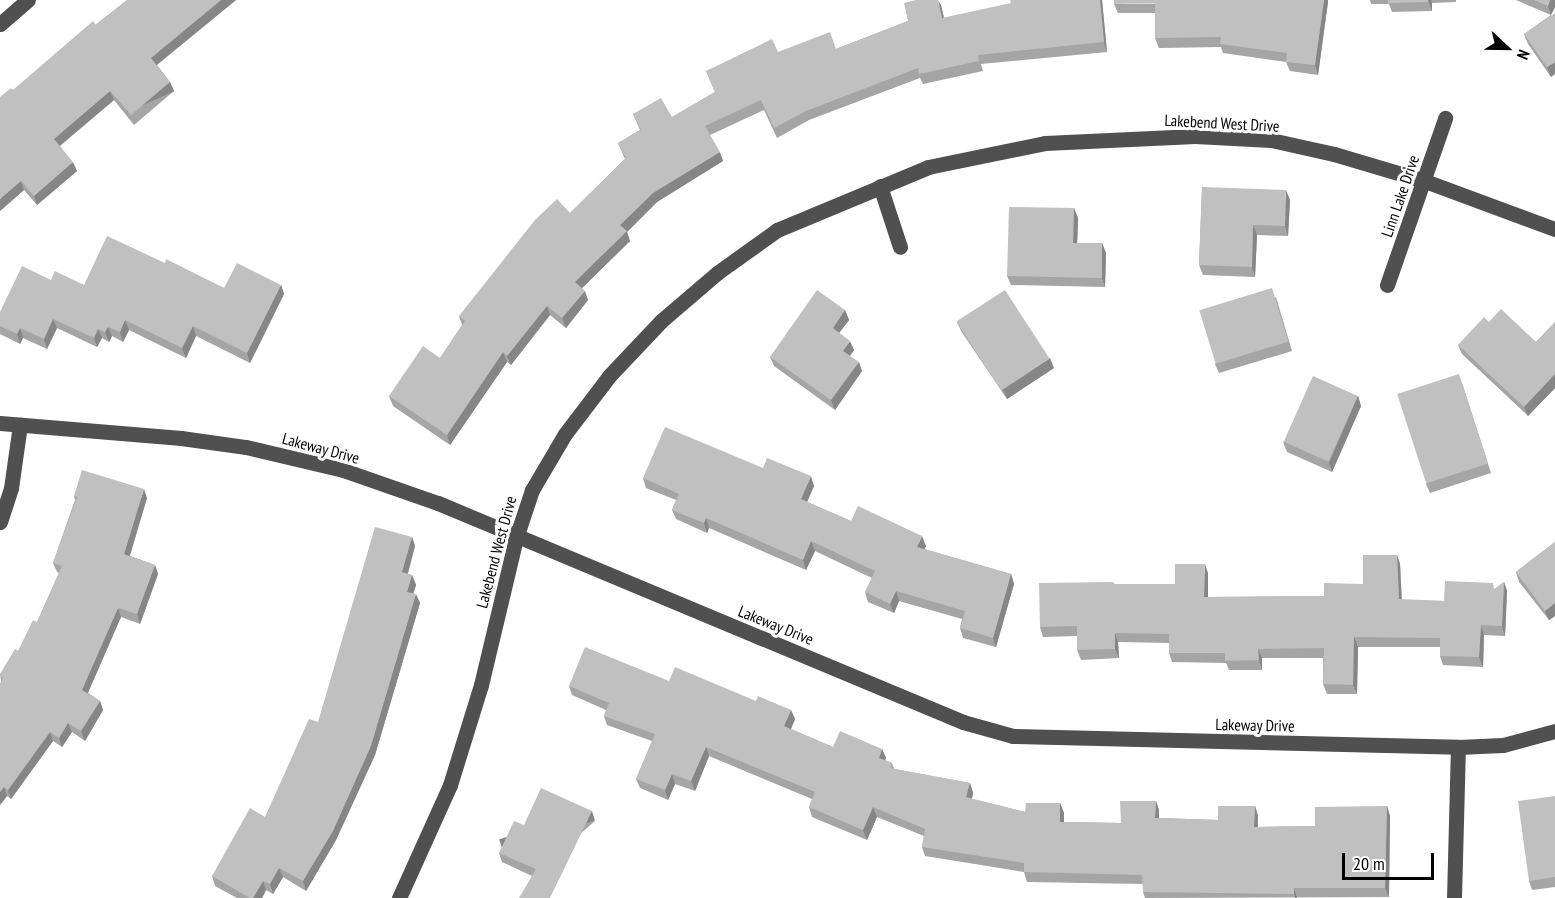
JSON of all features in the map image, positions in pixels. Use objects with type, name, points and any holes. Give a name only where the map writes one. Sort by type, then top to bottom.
[{"type":"street","points":[[0,24],[28,0]]},
{"type":"street","name":"Linn Lake Drive","points":[[1387,285],[1445,118]]},
{"type":"street","name":"Lakebend West Drive","points":[[399,898],[450,785],[481,685],[516,538],[532,490],[565,434],[610,375],[661,321],[717,273],[777,230],[928,167],[1045,143],[1195,136],[1271,140],[1334,154],[1425,181],[1555,229]]},
{"type":"street","points":[[880,186],[900,247]]},
{"type":"street","name":"Lakeway Drive","points":[[0,423],[181,438],[236,446],[343,470],[438,503],[516,538],[963,722],[1013,736],[1458,747],[1503,745],[1555,731]]},
{"type":"street","points":[[0,522],[11,488],[20,425]]},
{"type":"street","points":[[1454,898],[1458,747]]},
{"type":"building","points":[[127,0],[221,0],[151,58],[170,82],[131,115],[110,91],[54,139],[73,162],[34,196],[21,181],[0,199],[0,97],[11,88],[13,90],[93,21],[96,25]]},
{"type":"building","points":[[916,0],[938,0],[942,18],[1011,3],[1010,0],[1100,0],[1104,42],[978,55],[979,61],[919,74],[918,68],[806,111],[774,128],[761,100],[705,126],[720,152],[653,193],[620,225],[627,231],[575,282],[585,291],[562,318],[547,306],[507,356],[503,352],[447,435],[389,396],[423,346],[440,358],[465,321],[459,316],[535,220],[557,199],[570,213],[626,158],[618,143],[641,130],[633,114],[661,98],[672,117],[715,92],[706,71],[772,39],[778,52],[830,32],[836,49],[908,21],[904,3]]},
{"type":"building","points":[[1114,0],[1324,0],[1315,65],[1286,62],[1287,53],[1220,44],[1221,37],[1155,38],[1155,3],[1114,4]]},
{"type":"building","points":[[1388,0],[1428,0],[1428,2],[1388,3]]},
{"type":"building","points":[[1534,0],[1550,0],[1548,6]]},
{"type":"building","points":[[1555,13],[1555,62],[1547,67],[1524,34]]},
{"type":"building","points":[[1202,187],[1286,190],[1285,226],[1253,225],[1252,267],[1199,265]]},
{"type":"building","points":[[1009,207],[1074,208],[1073,243],[1102,243],[1102,278],[1007,276]]},
{"type":"building","points":[[107,236],[165,263],[166,259],[224,288],[237,263],[281,285],[247,353],[193,326],[182,348],[125,320],[120,332],[108,327],[105,332],[98,329],[94,338],[53,319],[44,339],[20,328],[17,334],[0,326],[0,312],[22,266],[51,280],[55,271],[84,285]]},
{"type":"building","points":[[1272,288],[1288,342],[1216,364],[1199,310]]},
{"type":"building","points":[[817,290],[845,310],[833,328],[850,341],[843,351],[859,362],[831,400],[770,357]]},
{"type":"building","points":[[1005,290],[1050,359],[1001,390],[956,322]]},
{"type":"building","points":[[1501,309],[1536,342],[1555,322],[1555,374],[1524,407],[1458,345],[1484,317],[1489,322]]},
{"type":"building","points":[[1459,374],[1488,463],[1426,483],[1397,394]]},
{"type":"building","points":[[1313,376],[1358,396],[1328,462],[1284,442]]},
{"type":"building","points":[[665,427],[763,468],[767,458],[811,476],[801,499],[851,521],[858,506],[922,536],[917,547],[1011,574],[993,638],[960,628],[965,611],[896,591],[890,604],[865,592],[875,571],[811,541],[803,560],[706,518],[704,523],[672,510],[679,494],[643,478]]},
{"type":"building","points":[[82,470],[144,489],[124,554],[155,565],[137,614],[118,608],[82,690],[100,701],[81,731],[68,723],[59,738],[50,732],[8,790],[4,787],[0,792],[0,683],[3,678],[0,674],[15,649],[18,651],[33,620],[37,622],[62,566],[53,563],[77,497],[74,496]]},
{"type":"building","points":[[375,527],[412,537],[402,572],[412,575],[407,592],[416,594],[371,746],[333,831],[303,881],[279,868],[270,884],[263,881],[253,898],[250,898],[212,876],[250,808],[265,817],[309,719],[318,722]]},
{"type":"building","points":[[1555,542],[1555,603],[1545,611],[1516,572]]},
{"type":"building","points":[[1363,555],[1397,555],[1399,599],[1444,601],[1445,581],[1493,583],[1494,589],[1504,582],[1502,626],[1481,625],[1479,657],[1440,656],[1440,638],[1354,637],[1353,685],[1323,684],[1324,648],[1258,649],[1259,660],[1225,661],[1225,653],[1169,653],[1169,634],[1115,633],[1115,649],[1077,650],[1077,626],[1040,627],[1039,583],[1175,584],[1175,564],[1205,564],[1204,597],[1324,596],[1324,583],[1363,584]]},
{"type":"building","points":[[585,647],[669,681],[675,667],[756,701],[758,696],[791,710],[784,726],[833,747],[840,731],[882,749],[879,758],[892,763],[890,768],[970,783],[966,797],[1025,812],[1026,803],[1060,803],[1060,822],[1121,823],[1120,801],[1156,801],[1155,818],[1218,820],[1218,806],[1255,806],[1254,827],[1315,826],[1315,807],[1387,806],[1385,888],[1294,888],[1294,894],[1143,892],[1142,875],[1024,872],[1024,863],[922,847],[925,829],[873,807],[863,830],[809,807],[815,792],[706,747],[691,781],[672,774],[665,790],[636,779],[655,734],[604,716],[609,703],[569,686]]},
{"type":"building","points":[[541,788],[592,811],[550,898],[519,898],[536,869],[499,853],[514,821],[524,825]]},
{"type":"building","points":[[1555,796],[1555,877],[1529,881],[1518,801]]}]
